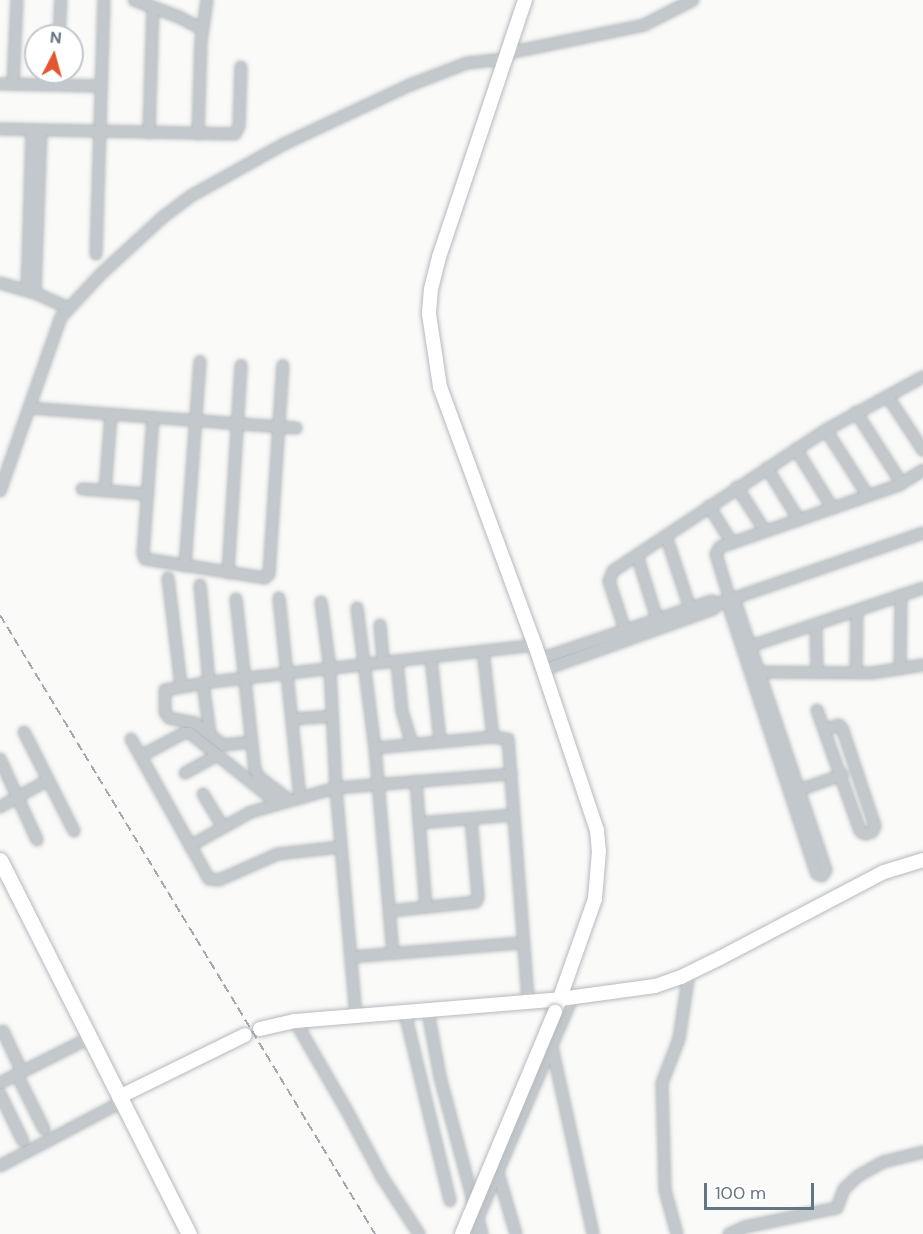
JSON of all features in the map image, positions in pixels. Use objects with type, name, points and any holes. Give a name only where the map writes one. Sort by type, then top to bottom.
[{"type":"highway","points":[[0,860],[178,1234]]},
{"type":"highway","points":[[0,881],[81,1042],[189,1234]]},
{"type":"main road","points":[[462,1234],[562,1003],[590,921],[595,899],[599,851],[592,811],[440,387],[432,348],[429,314],[434,273],[525,0]]},
{"type":"main road","points":[[260,1029],[295,1022],[428,1012],[528,1001],[562,1003],[655,986],[689,973],[884,872],[923,860]]},
{"type":"main road","points":[[116,1102],[244,1035]]},
{"type":"street","points":[[13,84],[17,0]]},
{"type":"street","points":[[60,24],[61,0]]},
{"type":"street","points":[[96,254],[104,0]]},
{"type":"street","points":[[134,0],[202,29]]},
{"type":"street","points":[[198,134],[202,29],[207,0]]},
{"type":"street","points":[[0,491],[54,332],[68,308],[163,217],[191,195],[341,117],[433,74],[476,61],[644,25],[693,0]]},
{"type":"street","points":[[149,133],[153,7]]},
{"type":"street","points":[[0,129],[237,133],[241,67]]},
{"type":"street","points":[[0,84],[100,86]]},
{"type":"street","points":[[31,292],[37,130]]},
{"type":"street","points":[[0,283],[31,292],[68,308]]},
{"type":"street","points":[[185,566],[200,362]]},
{"type":"street","points":[[228,573],[241,364]]},
{"type":"street","points":[[153,418],[145,559],[262,578],[269,574],[283,365]]},
{"type":"street","points":[[625,630],[609,577],[613,571],[826,430],[923,377]]},
{"type":"street","points":[[888,397],[923,450]]},
{"type":"street","points":[[29,408],[296,428]]},
{"type":"street","points":[[856,412],[902,484]]},
{"type":"street","points":[[105,491],[111,415]]},
{"type":"street","points":[[826,430],[868,496]]},
{"type":"street","points":[[796,450],[832,509]]},
{"type":"street","points":[[767,468],[799,520]]},
{"type":"street","points":[[754,672],[799,790],[826,870],[822,876],[817,874],[754,672],[728,601],[716,551],[720,547],[902,484],[922,472]]},
{"type":"street","points":[[737,487],[765,531]]},
{"type":"street","points":[[82,489],[148,494]]},
{"type":"street","points":[[709,506],[732,543]]},
{"type":"street","points":[[251,742],[223,745],[191,721],[172,719],[167,716],[165,690],[181,686],[483,651],[539,658],[713,609],[728,601],[923,533]]},
{"type":"street","points":[[666,536],[690,608]]},
{"type":"street","points":[[637,555],[657,620]]},
{"type":"street","points":[[168,578],[181,686]]},
{"type":"street","points":[[200,585],[210,734]]},
{"type":"street","points":[[746,648],[923,588]]},
{"type":"street","points":[[900,669],[901,595]]},
{"type":"street","points":[[279,598],[293,718],[295,798]]},
{"type":"street","points":[[236,599],[251,742],[257,774],[295,798]]},
{"type":"street","points":[[539,658],[690,608],[711,602],[728,601]]},
{"type":"street","points":[[321,602],[330,669],[336,788],[356,1017]]},
{"type":"street","points":[[357,608],[379,784],[393,954]]},
{"type":"street","points":[[856,611],[856,673]]},
{"type":"street","points":[[380,624],[383,663]]},
{"type":"street","points":[[816,625],[817,672]]},
{"type":"street","points":[[483,651],[493,737]]},
{"type":"street","points":[[431,658],[440,741]]},
{"type":"street","points":[[397,662],[402,711],[412,744]]},
{"type":"street","points":[[754,672],[856,673],[923,665]]},
{"type":"street","points":[[817,710],[860,831],[865,834],[872,832],[874,826],[842,728],[839,725],[825,729]]},
{"type":"street","points":[[293,718],[332,716]]},
{"type":"street","points":[[24,732],[74,831]]},
{"type":"street","points":[[141,756],[186,733],[277,803]]},
{"type":"street","points":[[375,748],[493,737],[505,737],[509,742],[528,1001]]},
{"type":"street","points":[[131,739],[209,879],[217,881],[278,854],[341,847]]},
{"type":"street","points":[[185,773],[216,756]]},
{"type":"street","points":[[0,759],[37,840]]},
{"type":"street","points":[[190,846],[251,812],[336,788],[511,774]]},
{"type":"street","points":[[799,790],[842,775]]},
{"type":"street","points":[[0,807],[48,780]]},
{"type":"street","points":[[416,781],[426,908]]},
{"type":"street","points":[[203,794],[223,827]]},
{"type":"street","points":[[419,823],[513,815]]},
{"type":"street","points":[[390,911],[473,903],[478,900],[471,819]]},
{"type":"street","points":[[351,957],[523,943]]},
{"type":"street","points":[[677,1234],[664,1190],[662,1083],[679,1039],[689,973]]},
{"type":"street","points":[[471,1234],[552,1047],[562,1003]]},
{"type":"street","points":[[428,1012],[440,1077],[482,1234]]},
{"type":"street","points":[[405,1013],[450,1201]]},
{"type":"street","points":[[295,1022],[382,1177],[419,1234]]},
{"type":"street","points":[[3,1031],[45,1129]]},
{"type":"street","points":[[0,1083],[81,1042]]},
{"type":"street","points":[[552,1047],[593,1234]]},
{"type":"street","points":[[0,1094],[23,1141]]},
{"type":"street","points":[[0,1166],[116,1102]]},
{"type":"street","points":[[729,1234],[745,1227],[837,1208],[844,1189],[858,1176],[883,1162],[923,1152]]},
{"type":"street","points":[[498,1173],[516,1234]]},
{"type":"railway","points":[[0,615],[375,1234]]}]
